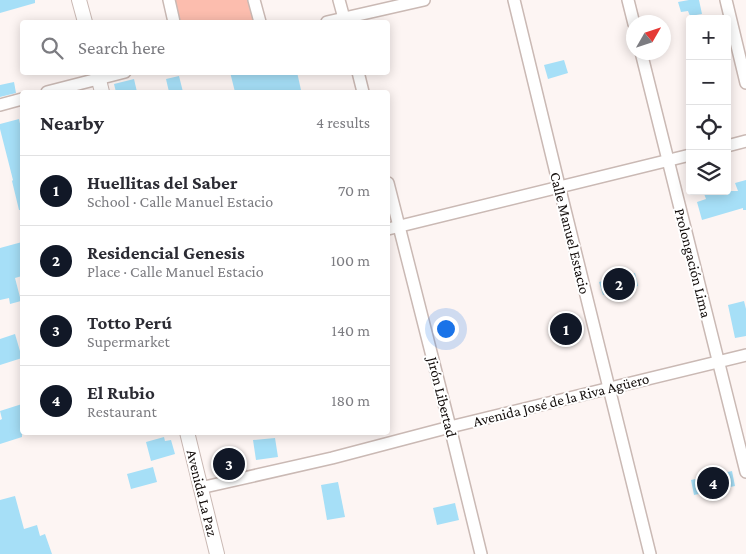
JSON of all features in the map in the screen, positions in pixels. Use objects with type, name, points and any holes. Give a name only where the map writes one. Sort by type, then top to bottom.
[{"type":"main road","points":[[79,0],[84,20]]},
{"type":"main road","name":"Avenida La Paz","points":[[188,435],[217,554]]},
{"type":"street","points":[[169,0],[174,20]]},
{"type":"street","points":[[254,0],[259,20]]},
{"type":"street","points":[[339,0],[344,20],[424,0]]},
{"type":"street","name":"Calle Manuel Estacio","points":[[514,0],[558,187],[650,554]]},
{"type":"street","points":[[628,0],[632,15]]},
{"type":"street","points":[[726,0],[746,83]]},
{"type":"street","name":"Prolongación Lima","points":[[643,60],[746,472]]},
{"type":"street","points":[[57,90],[100,81],[117,75]]},
{"type":"street","points":[[359,75],[362,90]]},
{"type":"street","points":[[0,105],[20,100]]},
{"type":"street","points":[[731,145],[746,141]]},
{"type":"street","points":[[393,227],[686,156]]},
{"type":"street","name":"Jirón Libertad","points":[[390,201],[393,227],[450,427],[481,554]]},
{"type":"street","name":"Avenida José de la Riva Agüero","points":[[200,488],[332,458],[450,427],[746,355]]},
{"type":"shaded area","points":[[174,0],[251,0],[256,20],[179,20]]},
{"type":"building","points":[[0,0],[35,0],[35,3],[0,13]]},
{"type":"building","points":[[699,0],[702,14],[690,15],[688,11],[681,12],[678,2]]},
{"type":"building","points":[[564,60],[568,73],[548,79],[544,65]]},
{"type":"building","points":[[231,75],[298,75],[301,90],[234,90]]},
{"type":"building","points":[[179,76],[182,90],[169,90],[166,79]]},
{"type":"building","points":[[134,79],[137,90],[116,90],[114,84]]},
{"type":"building","points":[[14,82],[16,93],[0,97],[0,85]]},
{"type":"building","points":[[19,119],[20,210],[12,181],[0,124]]},
{"type":"building","points":[[746,180],[746,210],[743,210],[743,208],[702,220],[697,202],[706,199],[704,195],[731,195],[731,191],[738,191],[735,183]]},
{"type":"building","points":[[20,243],[20,277],[15,278],[20,301],[10,304],[9,298],[0,300],[0,248]]},
{"type":"building","points":[[635,273],[638,286],[603,295],[599,282]]},
{"type":"building","points":[[744,301],[746,309],[746,336],[735,338],[728,305]]},
{"type":"building","points":[[570,319],[574,332],[555,337],[552,324]]},
{"type":"building","points":[[15,334],[20,359],[0,365],[0,339]]},
{"type":"building","points":[[20,405],[20,435],[22,437],[0,444],[0,420],[2,419],[0,411]]},
{"type":"building","points":[[164,437],[165,441],[171,440],[175,454],[151,461],[146,442]]},
{"type":"building","points":[[275,438],[278,457],[256,460],[253,440]]},
{"type":"building","points":[[153,467],[157,482],[131,489],[127,474]]},
{"type":"building","points":[[732,471],[735,486],[694,495],[691,480]]},
{"type":"building","points":[[338,482],[345,517],[327,520],[321,485]]},
{"type":"building","points":[[15,496],[24,529],[37,525],[40,536],[45,534],[52,554],[0,554],[0,500]]},
{"type":"building","points":[[455,503],[459,520],[437,525],[433,508]]},
{"type":"place","name":"Residencial Genesis","points":[[619,284]]},
{"type":"place","name":"Huellitas del Saber","points":[[566,329]]},
{"type":"place","name":"Totto Perú","points":[[229,464]]},
{"type":"place","name":"El Rubio","points":[[713,483]]}]
